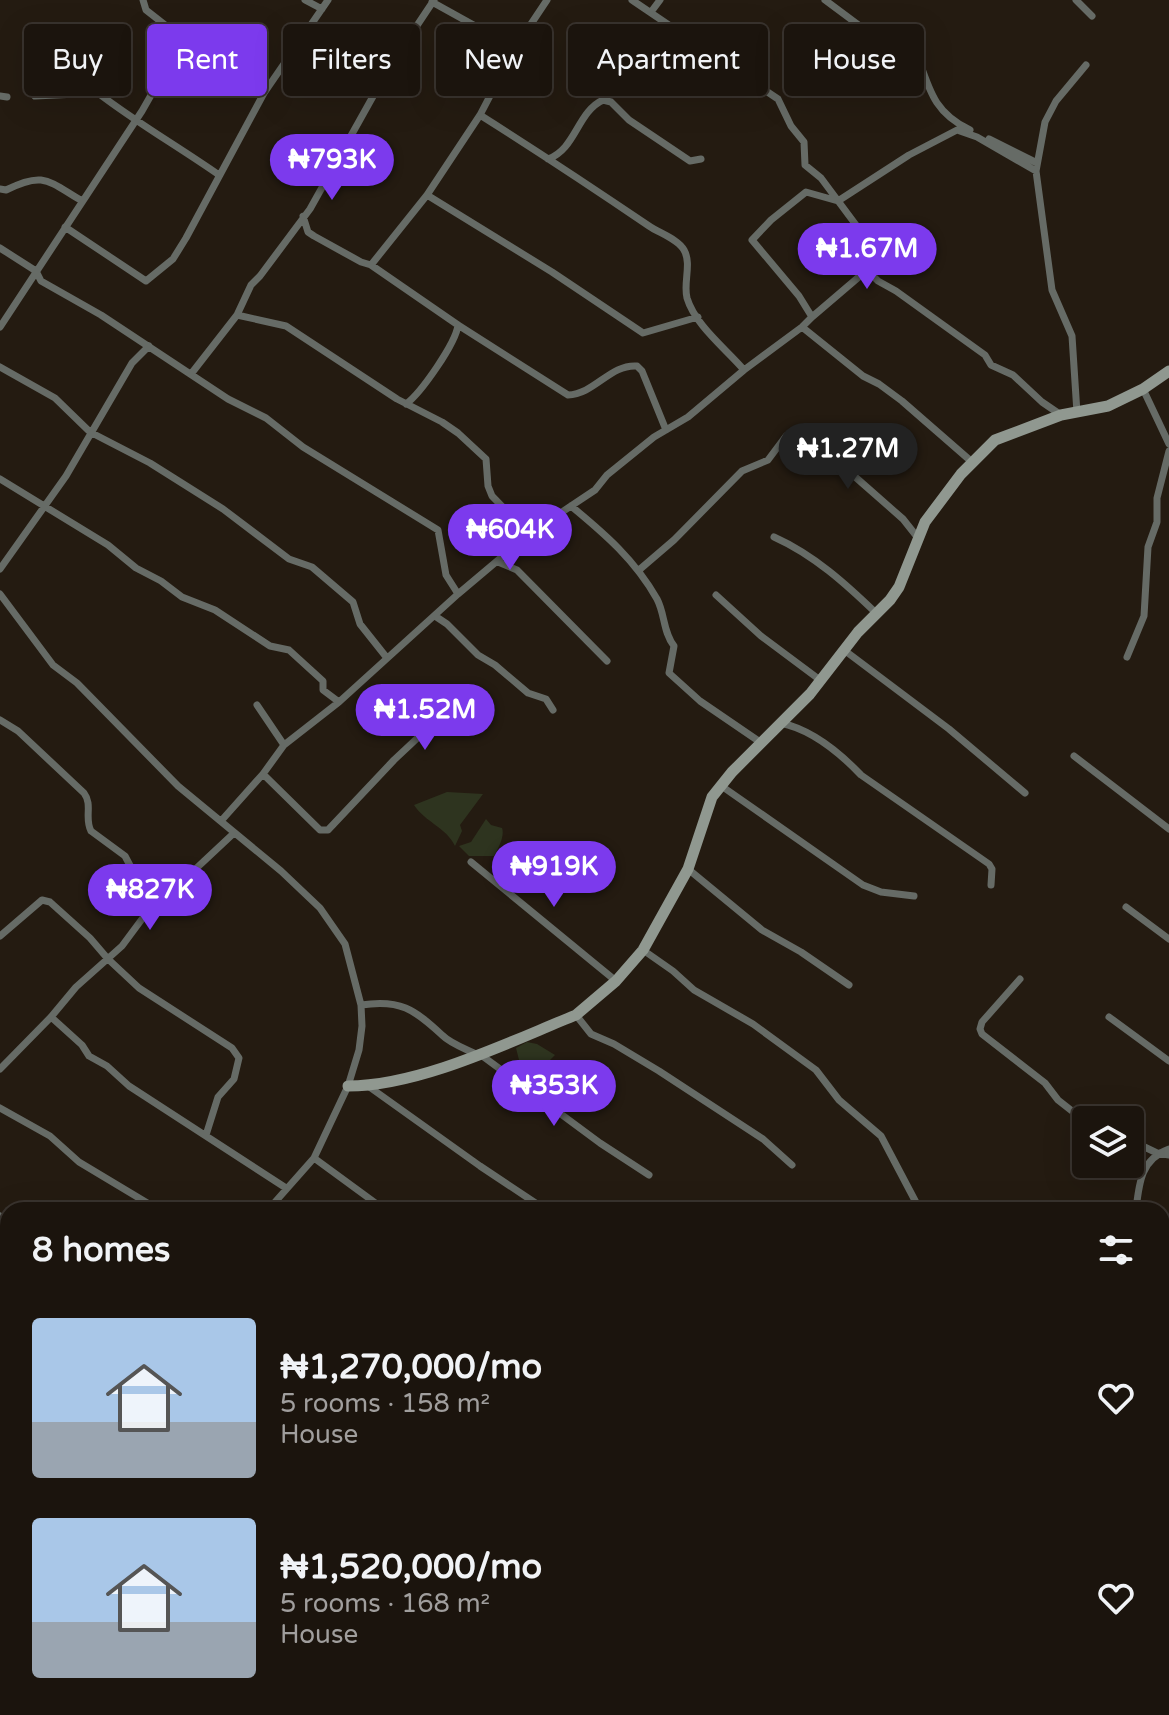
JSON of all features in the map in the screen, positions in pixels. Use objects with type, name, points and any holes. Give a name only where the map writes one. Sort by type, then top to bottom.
[{"type":"street","points":[[143,0],[146,10],[164,24]]},
{"type":"street","points":[[305,0],[322,9]]},
{"type":"street","points":[[267,88],[328,0]]},
{"type":"street","points":[[531,24],[547,0]]},
{"type":"street","points":[[221,821],[284,745],[339,702],[458,594],[529,534],[595,490],[607,475],[688,417],[802,327],[867,270],[879,251],[871,233],[856,225],[821,178],[805,165],[804,142],[791,126],[778,99],[632,0]]},
{"type":"street","points":[[651,12],[660,0]]},
{"type":"street","points":[[825,0],[857,24]]},
{"type":"street","points":[[1076,0],[1092,16]]},
{"type":"street","points":[[191,374],[237,315],[251,285],[287,242],[332,173],[390,66],[433,1],[473,24]]},
{"type":"street","points":[[1077,413],[1072,336],[1052,290],[1036,167],[1045,122],[1056,101],[1086,65]]},
{"type":"street","points":[[924,75],[929,90],[950,120],[1036,167]]},
{"type":"street","points":[[102,96],[219,175]]},
{"type":"street","points":[[0,327],[150,96]]},
{"type":"street","points":[[65,227],[146,281],[173,259],[262,96]]},
{"type":"street","points":[[371,265],[427,195],[490,96]]},
{"type":"street","points":[[548,159],[564,152],[584,119],[603,100],[611,102],[629,120],[690,161],[701,159]]},
{"type":"street","points":[[480,115],[678,243],[687,260],[688,301],[744,370]]},
{"type":"street","points":[[812,317],[799,296],[752,240],[777,214],[806,192],[838,201],[909,155],[957,130],[1036,167]]},
{"type":"street","points":[[0,189],[6,190],[30,179],[40,179],[82,201]]},
{"type":"street","points":[[427,195],[552,272],[643,333],[698,317]]},
{"type":"street","points":[[303,216],[308,232]]},
{"type":"street","points":[[287,242],[300,232],[308,232],[325,244],[371,265],[568,395],[586,391],[619,369],[637,366],[642,371],[666,430]]},
{"type":"street","points":[[0,248],[36,271],[41,281],[101,315],[228,399],[266,418],[312,453],[438,530],[446,575],[458,594]]},
{"type":"street","points":[[867,270],[878,281],[985,355],[991,365],[1013,375],[1061,415]]},
{"type":"street","points":[[29,283],[41,281]]},
{"type":"street","points":[[237,315],[286,326],[406,404],[442,422],[480,451],[487,464],[488,486],[492,496],[529,534]]},
{"type":"street","points":[[406,404],[417,396],[455,339],[458,325]]},
{"type":"street","points":[[802,327],[863,376],[902,401],[972,462]]},
{"type":"street","points":[[455,339],[475,336]]},
{"type":"street","points":[[0,569],[66,476],[132,363],[149,346]]},
{"type":"street","points":[[0,367],[55,398],[90,432],[150,463],[223,509],[289,559],[312,567],[353,602],[360,624],[387,658]]},
{"type":"street","points":[[348,1086],[393,1082],[478,1054],[576,1015],[616,981],[643,950],[688,869],[705,815],[720,785],[820,680],[899,587],[918,538],[942,498],[972,462],[995,440],[1061,415],[1108,406],[1143,389],[1169,371]]},
{"type":"street","points":[[1143,389],[1169,444]]},
{"type":"street","points":[[639,570],[674,540],[742,471],[768,460],[786,436],[853,475],[903,519],[918,538]]},
{"type":"street","points":[[1127,657],[1144,616],[1148,547],[1157,522],[1157,498],[1169,451]]},
{"type":"street","points":[[0,479],[108,545],[136,568],[182,597],[215,610],[270,646],[289,650],[314,669],[323,681],[323,690],[339,702]]},
{"type":"street","points":[[571,506],[620,549],[639,570],[659,602],[668,638],[674,646],[669,673],[700,701],[760,742]]},
{"type":"street","points":[[774,537],[799,549],[877,614]]},
{"type":"street","points":[[498,562],[517,570],[607,661]]},
{"type":"street","points":[[0,594],[53,665],[77,683],[178,786],[281,871],[333,924],[350,958],[361,1005],[361,1038],[348,1086],[314,1158],[275,1202]]},
{"type":"street","points":[[716,595],[761,636],[820,680]]},
{"type":"street","points":[[435,616],[478,655],[528,693],[546,699],[553,710]]},
{"type":"street","points":[[844,650],[949,729],[1025,793]]},
{"type":"street","points":[[257,705],[284,745]]},
{"type":"street","points":[[263,774],[320,830],[328,830],[387,767],[442,715]]},
{"type":"street","points":[[0,720],[18,731],[84,793],[89,805],[88,826],[125,856],[153,909]]},
{"type":"street","points":[[780,723],[809,733],[861,775],[989,864],[992,869],[991,885]]},
{"type":"street","points":[[1074,756],[1169,829]]},
{"type":"street","points":[[720,785],[863,885],[881,892],[914,896]]},
{"type":"street","points":[[0,1069],[76,987],[108,955],[122,946],[137,923],[176,891],[234,833]]},
{"type":"street","points":[[471,862],[616,981]]},
{"type":"street","points":[[688,869],[762,930],[849,985]]},
{"type":"street","points":[[0,936],[35,904],[46,900],[67,916],[139,988],[237,1054],[236,1073],[218,1097],[206,1135]]},
{"type":"street","points":[[1126,907],[1169,939]]},
{"type":"street","points":[[643,950],[694,990],[753,1024],[816,1070],[839,1100],[881,1136],[916,1202]]},
{"type":"street","points":[[1020,979],[982,1022],[980,1029],[982,1034],[1045,1083],[1058,1100],[1072,1111]]},
{"type":"street","points":[[361,1005],[385,1001],[402,1006],[432,1024],[446,1038],[478,1054],[649,1175]]},
{"type":"street","points":[[576,1015],[591,1034],[659,1071],[763,1139],[792,1165]]},
{"type":"street","points":[[51,1017],[82,1045],[89,1056],[107,1066],[129,1086],[286,1188]]},
{"type":"street","points":[[1109,1017],[1169,1061]]},
{"type":"street","points":[[368,1086],[534,1202]]},
{"type":"street","points":[[0,1108],[50,1136],[79,1162],[146,1202]]},
{"type":"street","points":[[1144,1147],[1169,1155]]},
{"type":"street","points":[[1137,1202],[1143,1166],[1157,1153],[1169,1149]]},
{"type":"street","points":[[314,1158],[374,1202]]},
{"type":"green space","points":[[447,792],[483,794],[460,825],[462,831],[455,846],[414,805]]},
{"type":"green space","points":[[486,819],[491,825],[502,828],[499,846],[494,856],[469,856],[459,846],[471,842]]},
{"type":"green space","points":[[527,1042],[555,1055],[541,1069],[519,1060],[516,1048]]}]
